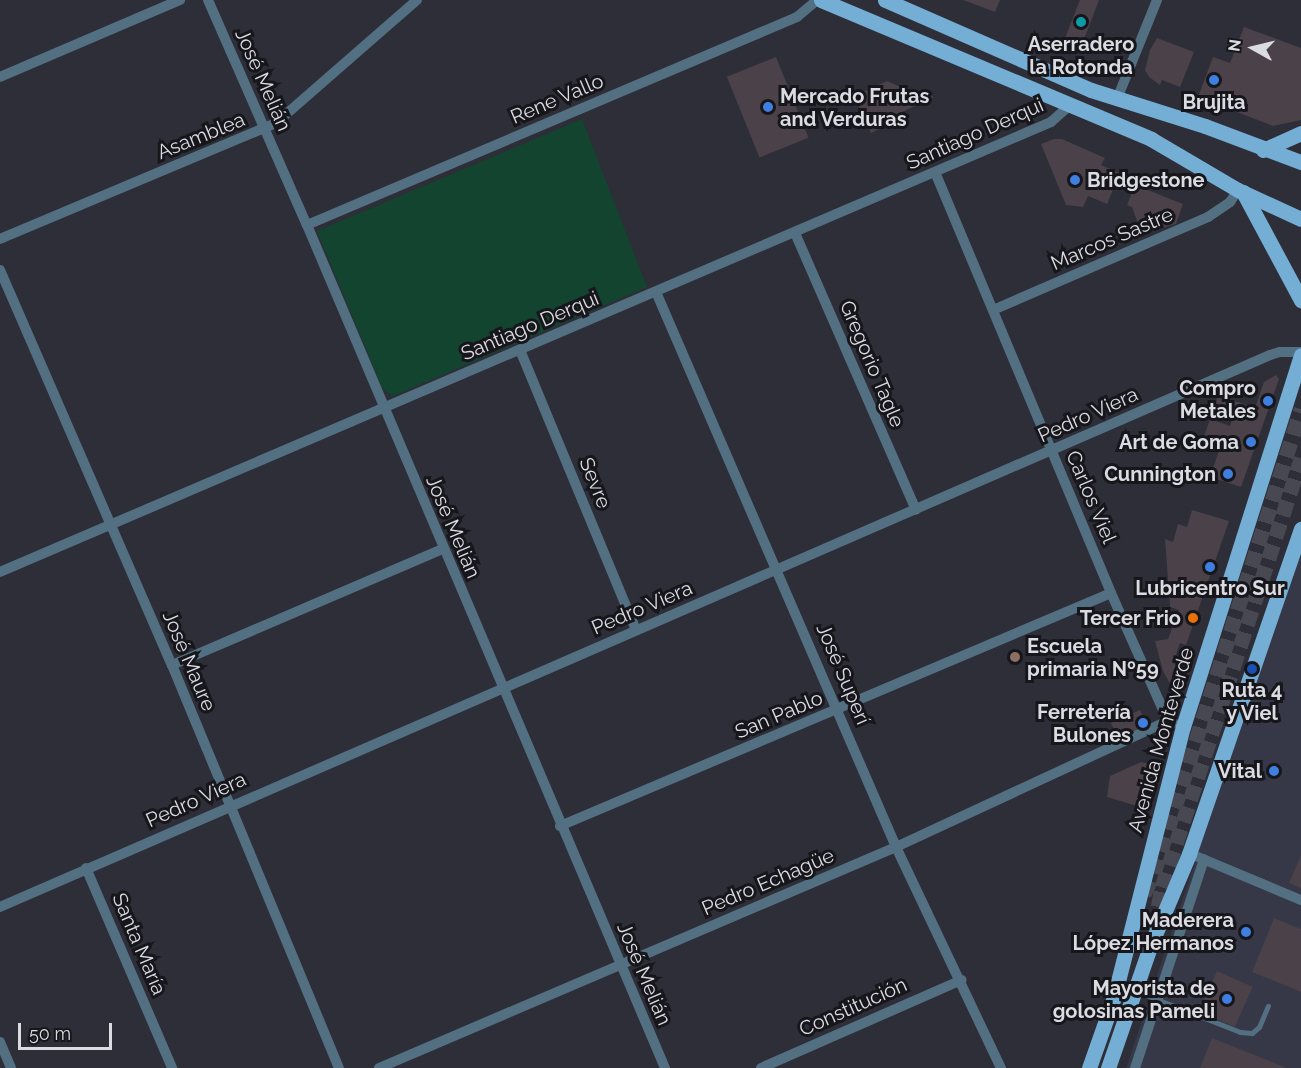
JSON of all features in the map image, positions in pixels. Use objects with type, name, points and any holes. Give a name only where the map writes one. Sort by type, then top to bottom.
[{"type":"main road","points":[[819,0],[1151,140],[1241,191],[1301,219]]},
{"type":"main road","points":[[885,0],[913,6],[1117,99],[1205,126],[1263,150],[1301,162]]},
{"type":"main road","points":[[1263,150],[1301,133]]},
{"type":"main road","points":[[1241,191],[1301,300]]},
{"type":"main road","name":"Avenida Monteverde","points":[[1089,1068],[1114,997],[1176,724],[1301,354]]},
{"type":"main road","points":[[1108,1068],[1134,990],[1197,857],[1301,529]]},
{"type":"street","points":[[0,77],[180,0]]},
{"type":"street","name":"José Melián","points":[[208,0],[307,225],[442,549],[665,1068]]},
{"type":"street","name":"Asamblea","points":[[0,238],[265,129],[294,110],[417,0]]},
{"type":"street","name":"Rene Vallo","points":[[307,225],[796,17],[819,0]]},
{"type":"street","points":[[1117,99],[1157,0]]},
{"type":"street","name":"Santiago Derqui","points":[[0,572],[1051,122],[1069,106]]},
{"type":"street","name":"Carlos Viel","points":[[935,172],[1111,593],[1176,724]]},
{"type":"street","name":"Marcos Sastre","points":[[993,310],[1208,217],[1230,202],[1241,191]]},
{"type":"street","name":"Gregorio Tagle","points":[[795,232],[916,510]]},
{"type":"street","name":"José Maure","points":[[0,270],[172,665],[339,1068]]},
{"type":"street","name":"José Superí","points":[[657,292],[778,568],[896,847],[1001,1068]]},
{"type":"street","name":"Sevre","points":[[520,350],[636,630]]},
{"type":"street","name":"Pedro Viera","points":[[0,907],[230,805],[1270,355],[1280,352],[1301,354]]},
{"type":"street","points":[[172,665],[442,549]]},
{"type":"street","name":"San Pablo","points":[[560,826],[1111,593]]},
{"type":"street","name":"Pedro Echagüe","points":[[379,1068],[896,847],[1176,724]]},
{"type":"street","points":[[1135,1068],[1158,1000],[1197,857],[1301,900]]},
{"type":"street","name":"Santa María","points":[[86,868],[172,1068]]},
{"type":"street","name":"Constitución","points":[[760,1068],[960,980]]},
{"type":"street","points":[[0,1042],[11,1068]]},
{"type":"lane","points":[[1134,990],[1240,1032],[1252,1033],[1259,1027],[1268,1006]]},
{"type":"shaded area","points":[[1301,546],[1301,1068],[1126,1068]]},
{"type":"green space","points":[[582,119],[647,287],[393,396],[383,390],[317,231]]},
{"type":"building","points":[[963,0],[1000,0],[995,12]]},
{"type":"building","name":"Aserradero la Rotonda","points":[[1080,0],[1099,0],[1080,50],[1063,43]]},
{"type":"building","points":[[1244,27],[1301,48],[1301,120],[1273,126],[1198,97],[1213,57],[1230,63]]},
{"type":"building","points":[[1157,38],[1194,52],[1180,87],[1162,80],[1160,85],[1149,77],[1145,70],[1150,50]]},
{"type":"building","name":"Mercado Frutas and Verduras","points":[[776,57],[809,138],[759,158],[727,77]]},
{"type":"building","points":[[887,81],[912,92],[915,89],[934,97],[902,112],[904,117],[871,133],[854,96]]},
{"type":"building","name":"Bridgestone","points":[[1054,139],[1062,139],[1105,158],[1101,165],[1120,173],[1107,204],[1088,196],[1083,207],[1066,205],[1041,144]]},
{"type":"building","points":[[1135,185],[1183,204],[1176,224],[1142,234],[1132,207],[1127,205]]},
{"type":"building","points":[[1276,375],[1279,379],[1241,487],[1210,477],[1221,445],[1203,439],[1210,419],[1230,426],[1232,420],[1212,413],[1218,395],[1255,408],[1264,382]]},
{"type":"building","points":[[1192,510],[1229,521],[1186,645],[1180,643],[1173,663],[1190,670],[1182,691],[1172,687],[1163,671],[1155,641],[1168,639],[1179,610],[1170,607],[1165,539],[1173,542],[1178,524],[1187,527]]},
{"type":"building","points":[[1140,710],[1145,722],[1142,731],[1119,741],[1111,723]]},
{"type":"building","points":[[1141,762],[1150,764],[1137,806],[1107,797],[1110,776]]},
{"type":"building","points":[[1301,855],[1301,888],[1289,883]]},
{"type":"building","points":[[1274,918],[1301,929],[1301,992],[1252,972]]},
{"type":"building","name":"Mayorista de golosinas Pameli","points":[[1217,971],[1253,987],[1235,1027],[1199,1011]]},
{"type":"building","points":[[1212,1038],[1287,1068],[1200,1068]]},
{"type":"tunnel","points":[[1144,894],[1154,873],[1301,409]]},
{"type":"tunnel","points":[[1154,929],[1162,887],[1301,458]]},
{"type":"place","name":"Aserradero la Rotonda","points":[[1081,22]]},
{"type":"place","name":"Brujita","points":[[1214,80]]},
{"type":"place","name":"Mercado Frutas and Verduras","points":[[768,107]]},
{"type":"place","name":"Bridgestone","points":[[1075,180]]},
{"type":"place","name":"Compro Metales","points":[[1268,401]]},
{"type":"place","name":"Art de Goma","points":[[1251,442]]},
{"type":"place","name":"Cunnington","points":[[1228,474]]},
{"type":"place","name":"Lubricentro Sur","points":[[1210,567]]},
{"type":"place","name":"Tercer Frio","points":[[1193,618]]},
{"type":"place","name":"Escuela primaria Nº59","points":[[1015,657]]},
{"type":"place","name":"Ruta 4 y Viel","points":[[1252,669]]},
{"type":"place","name":"Ferretería Bulones","points":[[1143,723]]},
{"type":"place","name":"Vital","points":[[1274,771]]},
{"type":"place","name":"Maderera López Hermanos","points":[[1246,932]]},
{"type":"place","name":"Mayorista de golosinas Pameli","points":[[1227,999]]}]
